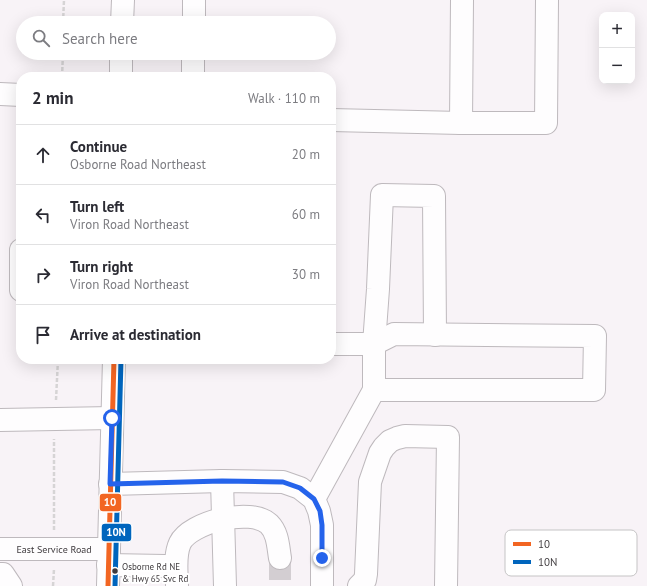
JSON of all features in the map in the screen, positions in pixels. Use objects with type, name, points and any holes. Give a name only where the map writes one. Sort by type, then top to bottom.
[{"type":"street","points":[[122,16],[123,0]]},
{"type":"street","points":[[194,0],[194,16]]},
{"type":"street","points":[[461,123],[462,0]]},
{"type":"street","points":[[336,120],[546,123],[547,0]]},
{"type":"street","points":[[121,60],[121,72]]},
{"type":"street","points":[[193,60],[193,72]]},
{"type":"street","points":[[0,94],[16,96]]},
{"type":"street","points":[[314,499],[374,390],[374,344],[382,195],[434,196],[435,335]]},
{"type":"street","points":[[336,344],[374,344],[394,334],[595,336],[594,390],[374,390]]},
{"type":"street","points":[[108,567],[114,364]]},
{"type":"street","points":[[0,420],[112,418]]},
{"type":"street","points":[[362,585],[366,574],[370,482],[380,453],[390,441],[397,438],[405,436],[448,436],[446,586]]},
{"type":"street","points":[[110,484],[222,481],[283,482],[300,488],[314,499],[320,511],[322,525],[322,586]]},
{"type":"street","points":[[222,481],[215,521],[225,586]]},
{"type":"street","points":[[165,576],[168,548],[173,535],[184,525],[194,521],[215,521],[237,516],[261,519],[269,524],[276,533],[280,558]]},
{"type":"street","points":[[177,586],[177,552],[181,542],[188,534],[215,521]]},
{"type":"street","points":[[186,586],[186,563],[189,550],[203,537],[215,521]]},
{"type":"street","name":"East Service Road","points":[[0,549],[54,548],[108,567],[165,576]]},
{"type":"street","points":[[0,574],[3,574],[11,586]]},
{"type":"path","points":[[63,16],[64,0]]},
{"type":"path","points":[[62,72],[63,60]]},
{"type":"path","points":[[54,586],[55,419],[58,364]]},
{"type":"tunnel","points":[[280,558],[280,586]]},
{"type":"transit line","name":"10","points":[[108,586],[114,364]]},
{"type":"transit line","name":"10N","points":[[115,586],[121,364]]},
{"type":"place","name":"Osborne Rd NE & Hwy 65 Svc Rd","points":[[115,571]]},
{"type":"route","points":[[112,418],[110,484],[222,481],[283,482],[300,488],[314,499],[320,511],[322,525],[322,558]]}]
